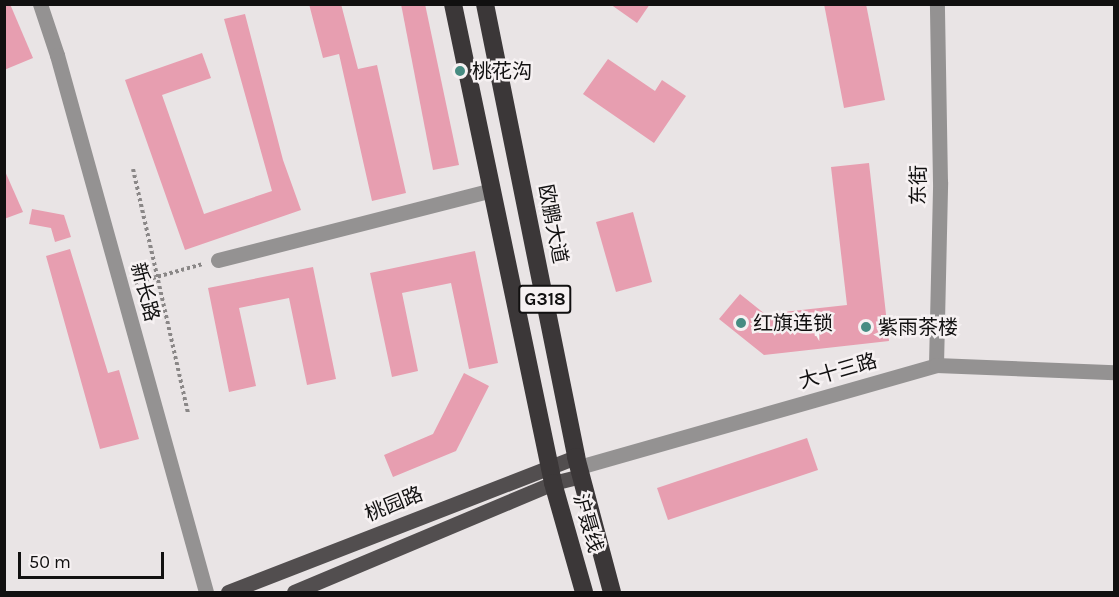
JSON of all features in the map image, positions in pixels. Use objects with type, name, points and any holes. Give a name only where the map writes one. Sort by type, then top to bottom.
[{"type":"highway","name":"G318","points":[[453,4],[550,465]]},
{"type":"highway","name":"欧鹏大道","points":[[485,4],[579,467],[612,592]]},
{"type":"highway","name":"沪聂线","points":[[550,465],[584,592]]},
{"type":"main road","name":"桃园路","points":[[228,592],[550,465],[579,467]]},
{"type":"main road","points":[[294,592],[553,483],[579,467]]},
{"type":"street","name":"新长路","points":[[40,4],[206,592]]},
{"type":"street","name":"东街","points":[[936,365],[940,182],[937,4]]},
{"type":"street","points":[[218,260],[492,190]]},
{"type":"street","name":"大十三路","points":[[579,467],[936,365],[1114,372]]},
{"type":"path","points":[[133,169],[188,414]]},
{"type":"path","points":[[122,288],[158,275],[218,260]]},
{"type":"building","points":[[4,4],[10,4],[33,58],[4,70]]},
{"type":"building","points":[[309,4],[341,4],[358,69],[377,65],[406,193],[372,201],[339,54],[323,58]]},
{"type":"building","points":[[401,4],[425,4],[459,165],[433,170]]},
{"type":"building","points":[[610,4],[650,4],[637,23]]},
{"type":"building","points":[[824,4],[866,4],[885,100],[844,108]]},
{"type":"building","points":[[245,14],[283,160],[301,210],[185,250],[125,80],[202,53],[211,78],[162,95],[204,214],[272,191],[224,19]]},
{"type":"building","points":[[608,59],[655,91],[662,80],[686,96],[654,143],[583,94]]},
{"type":"building","points":[[869,163],[889,341],[764,355],[719,319],[740,294],[765,314],[847,305],[831,167]]},
{"type":"building","points":[[4,169],[23,212],[4,219]]},
{"type":"building","points":[[32,209],[64,215],[71,237],[55,242],[51,228],[29,224]]},
{"type":"building","points":[[633,212],[652,282],[616,292],[596,222]]},
{"type":"building","points":[[70,249],[108,373],[119,370],[139,439],[100,449],[46,256]]},
{"type":"building","points":[[475,251],[498,363],[469,369],[451,283],[402,293],[418,371],[392,377],[370,273]]},
{"type":"building","points":[[313,267],[336,379],[307,385],[289,298],[239,308],[256,386],[229,392],[208,288]]},
{"type":"building","points":[[464,373],[489,386],[456,451],[393,477],[384,455],[433,434]]},
{"type":"building","points":[[807,438],[818,470],[668,520],[657,488]]},
{"type":"place","name":"桃花沟","points":[[460,71]]},
{"type":"place","name":"红旗连锁","points":[[741,323]]},
{"type":"place","name":"紫雨茶楼","points":[[866,327]]}]
